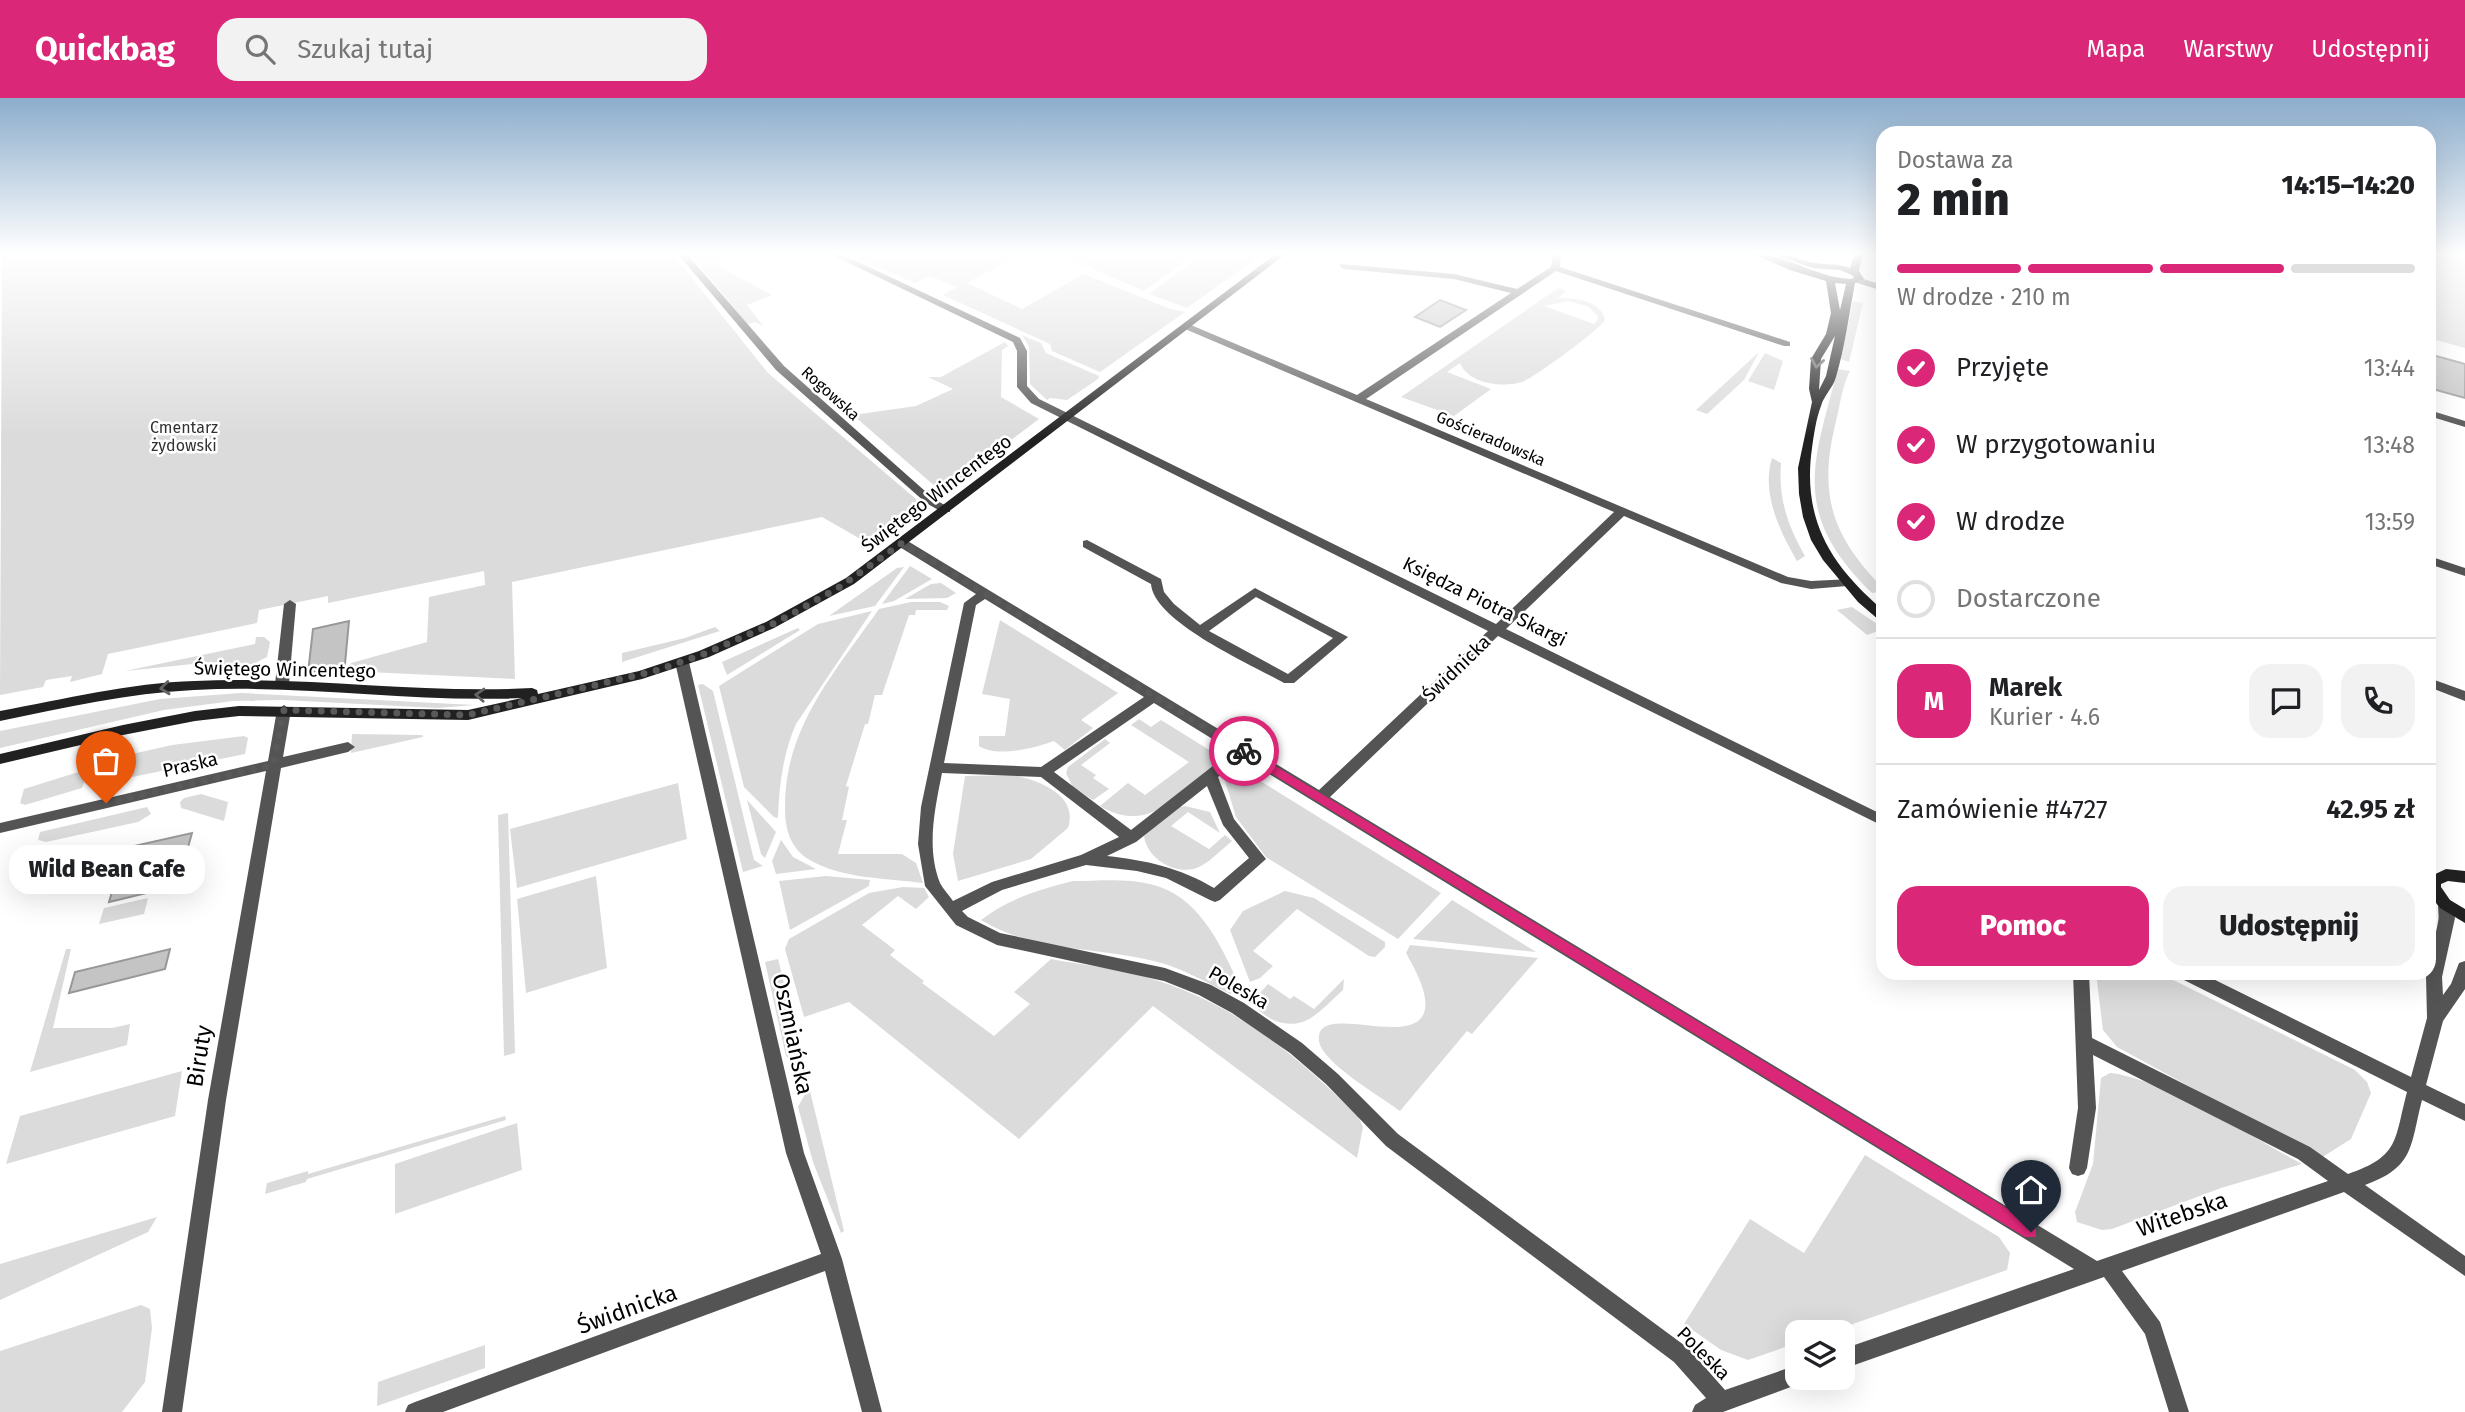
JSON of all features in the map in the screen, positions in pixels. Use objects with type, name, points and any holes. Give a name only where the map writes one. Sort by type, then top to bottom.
[{"type":"street","name":"Rogowska","points":[[734,314],[780,368],[930,501],[946,510]]},
{"type":"street","name":"Księdza Piotra Skargi","points":[[962,314],[1017,340],[1022,351],[1020,376],[1023,391],[1035,401],[1876,818]]},
{"type":"street","name":"Świętego Wincentego","points":[[0,759],[195,716],[284,710],[443,716],[488,711],[682,662],[770,625],[816,601],[902,543],[1204,314]]},
{"type":"street","points":[[1358,398],[1484,314]]},
{"type":"street","points":[[1696,314],[1787,344]]},
{"type":"street","points":[[1817,402],[1814,389],[1816,359],[1831,334],[1836,314]]},
{"type":"street","points":[[1845,314],[1829,384],[1817,402],[1802,470],[1804,504],[1816,537],[1847,582],[1876,610]]},
{"type":"street","name":"Gościeradowska","points":[[1188,327],[1785,580],[1811,585],[1847,582]]},
{"type":"street","points":[[2436,415],[2465,424]]},
{"type":"street","name":"Świdnicka","points":[[1321,797],[1622,511]]},
{"type":"street","points":[[902,543],[2100,1268],[2153,1329],[2179,1412]]},
{"type":"street","points":[[1087,544],[1157,582],[1158,593],[1166,604],[1201,630],[1289,680],[1342,637],[1255,592],[1201,630]]},
{"type":"street","points":[[2436,562],[2465,572]]},
{"type":"street","name":"Poleska","points":[[986,593],[970,603],[928,807],[926,863],[933,886],[951,909],[962,920],[997,939],[1165,975],[1205,989],[1238,1008],[1296,1048],[1332,1079],[1392,1140],[1681,1355],[1722,1401]]},
{"type":"street","points":[[282,684],[290,604]]},
{"type":"street","name":"Oszmiańska","points":[[682,662],[795,1153],[832,1259],[872,1412]]},
{"type":"street","name":"Świętego Wincentego","points":[[0,716],[163,688],[282,684],[495,696],[572,690]]},
{"type":"street","points":[[2436,685],[2465,696]]},
{"type":"street","points":[[1044,772],[1154,696]]},
{"type":"street","name":"Biruty","points":[[172,1412],[217,1100],[284,710]]},
{"type":"street","name":"Praska","points":[[0,828],[348,747]]},
{"type":"street","points":[[951,909],[996,886],[1086,859],[1131,838],[1243,750]]},
{"type":"street","points":[[936,768],[1044,772],[1131,838]]},
{"type":"street","points":[[1086,859],[1158,867],[1195,882],[1215,896],[1258,859],[1228,821],[1211,777]]},
{"type":"street","points":[[2436,874],[2465,877]]},
{"type":"street","points":[[2437,898],[2465,917]]},
{"type":"street","name":"Witebska","points":[[2436,968],[2447,919],[2437,898]]},
{"type":"street","name":"Witebska","points":[[2435,1018],[2458,987],[2465,968]]},
{"type":"street","points":[[2078,1168],[2087,1108],[2082,980]]},
{"type":"street","points":[[2200,980],[2465,1113]]},
{"type":"street","name":"Witebska","points":[[1855,1355],[2378,1172],[2399,1155],[2418,1090],[2435,1018],[2434,980]]},
{"type":"street","points":[[2086,1043],[2304,1153],[2349,1182],[2465,1267]]},
{"type":"street","name":"Świdnicka","points":[[415,1412],[438,1408],[832,1259]]},
{"type":"street","points":[[1702,1412],[1722,1401],[1785,1379]]},
{"type":"green space","name":"Cmentarz żydowski","points":[[2,314],[721,314],[768,373],[917,500],[915,505],[864,541],[822,517],[512,582],[515,679],[348,671],[351,663],[427,642],[429,597],[485,585],[484,571],[328,603],[328,596],[259,610],[257,623],[108,654],[102,674],[70,682],[72,676],[46,680],[43,687],[0,695]]},
{"type":"green space","points":[[739,314],[754,314],[763,326],[755,322],[747,324]]},
{"type":"green space","points":[[985,314],[1182,314],[1100,372],[1052,351],[1050,344]]},
{"type":"green space","points":[[1520,314],[1567,314],[1594,324],[1597,321],[1596,314],[1603,314],[1605,320],[1591,333],[1522,382],[1505,385],[1487,383],[1470,376],[1460,363],[1447,372],[1491,389],[1454,416],[1401,397]]},
{"type":"green space","points":[[1850,314],[1860,314],[1849,362],[1841,359]]},
{"type":"green space","points":[[2436,314],[2465,314],[2465,348],[2436,340]]},
{"type":"green space","points":[[1022,335],[1041,343],[1046,353],[1099,376],[1098,379],[1067,400],[1047,400],[1030,384],[1029,347]]},
{"type":"green space","points":[[1005,342],[1008,346],[1002,350],[1001,397],[1039,419],[954,483],[937,488],[853,415],[916,406],[953,389],[928,377],[941,377]]},
{"type":"green space","points":[[1759,352],[1744,380],[1707,414],[1696,410]]},
{"type":"green space","points":[[1765,353],[1783,361],[1774,390],[1748,381]]},
{"type":"green space","points":[[1838,369],[1850,371],[1831,447],[1829,492],[1841,531],[1851,550],[1876,581],[1876,592],[1872,593],[1846,565],[1829,538],[1819,513],[1815,488],[1821,434]]},
{"type":"green space","points":[[1772,458],[1781,463],[1781,488],[1786,512],[1805,556],[1797,561],[1774,512],[1769,485]]},
{"type":"green space","points":[[910,566],[932,579],[894,601],[882,604]]},
{"type":"green space","points":[[904,567],[875,606],[829,616],[897,568]]},
{"type":"green space","points":[[941,583],[956,593],[947,598],[905,599],[931,584]]},
{"type":"green space","points":[[911,602],[940,602],[949,606],[947,610],[916,610],[915,615],[909,615],[882,695],[875,695],[868,724],[865,724],[846,786],[849,787],[842,820],[847,820],[838,854],[902,854],[916,863],[923,883],[864,877],[821,866],[797,849],[790,837],[785,816],[787,779],[793,752],[815,702],[879,609]]},
{"type":"green space","points":[[1852,607],[1876,623],[1876,632],[1867,635],[1837,610]]},
{"type":"green space","points":[[872,611],[796,724],[782,770],[778,818],[774,817],[744,787],[719,686],[818,624]]},
{"type":"green space","points":[[1000,620],[1118,693],[1081,720],[1093,728],[1065,750],[1054,741],[1006,752],[987,750],[979,746],[979,736],[1005,736],[1010,699],[982,694]]},
{"type":"green space","points":[[715,627],[720,631],[622,662],[622,653],[685,638]]},
{"type":"green space","points":[[798,628],[800,630],[727,675],[722,662]]},
{"type":"green space","points":[[256,637],[264,637],[270,642],[267,657],[253,664],[193,664],[125,671],[255,644]]},
{"type":"green space","points":[[703,684],[713,691],[754,860],[763,866],[743,872],[698,685]]},
{"type":"green space","points":[[241,693],[475,705],[437,708],[283,700],[233,701],[164,710],[0,748],[0,731],[160,699]]},
{"type":"green space","points":[[1139,719],[1151,727],[1161,720],[1219,756],[1219,762],[1164,806],[1150,813],[1134,816],[1118,814],[1100,806],[1128,783],[1145,795],[1189,762],[1131,725]]},
{"type":"green space","points":[[352,734],[422,735],[423,737],[351,753]]},
{"type":"green space","points":[[244,736],[248,738],[245,754],[93,785],[97,762],[172,745]]},
{"type":"green space","points":[[1105,739],[1110,743],[1081,765],[1096,775],[1093,778],[1109,789],[1093,800],[1073,787],[1066,773],[1068,767]]},
{"type":"green space","points":[[88,769],[82,788],[25,805],[20,803],[24,789]]},
{"type":"green space","points":[[1241,769],[1441,893],[1398,939],[1266,857],[1236,817],[1223,774]]},
{"type":"green space","points":[[1012,775],[1044,785],[1062,798],[1070,816],[1068,828],[1031,859],[958,881],[953,854],[965,776]]},
{"type":"green space","points":[[678,783],[687,839],[517,888],[510,829]]},
{"type":"green space","points":[[201,794],[228,802],[224,821],[181,808],[180,802],[184,798]]},
{"type":"green space","points":[[747,800],[776,832],[765,858],[761,854]]},
{"type":"green space","points":[[1185,806],[1210,812],[1220,833],[1188,812],[1171,826],[1209,849],[1225,835],[1232,841],[1201,866],[1183,870],[1158,859],[1146,845],[1144,836],[1176,808]]},
{"type":"green space","points":[[147,807],[151,814],[138,822],[46,842],[38,840],[40,832]]},
{"type":"green space","points":[[508,813],[515,1053],[504,1056],[498,815]]},
{"type":"green space","points":[[781,840],[793,857],[816,869],[776,874],[772,861]]},
{"type":"green space","points":[[596,876],[607,968],[526,993],[517,899]]},
{"type":"green space","points":[[826,876],[870,880],[869,886],[790,930],[779,881]]},
{"type":"green space","points":[[1073,881],[1141,882],[1167,890],[1181,898],[1205,922],[1223,951],[1238,982],[1231,994],[1168,965],[1025,939],[981,920],[1025,896]]},
{"type":"green space","points":[[903,887],[924,888],[929,897],[916,909],[898,896],[862,925],[895,950],[890,955],[924,981],[922,983],[994,1036],[1030,1004],[1014,992],[1051,959],[1146,977],[1208,1001],[1235,1016],[1310,1071],[1358,1116],[1363,1127],[1357,1158],[1153,1006],[1019,1139],[849,1002],[804,1017],[785,949],[789,939],[869,893]]},
{"type":"green space","points":[[1285,891],[1314,898],[1385,942],[1385,947],[1375,957],[1369,956],[1297,909],[1253,951],[1273,966],[1260,978],[1250,982],[1230,930],[1243,911]]},
{"type":"green space","points":[[148,898],[144,914],[99,924],[104,908]]},
{"type":"green space","points":[[1452,900],[1536,952],[1413,939]]},
{"type":"green space","points":[[1410,945],[1538,958],[1472,1034],[1467,1031],[1400,1111],[1341,1069],[1330,1059],[1319,1041],[1322,1029],[1332,1024],[1387,1027],[1404,1026],[1418,1021],[1425,1009],[1425,1002],[1420,980],[1406,953]]},
{"type":"green space","points":[[66,949],[71,949],[53,1028],[112,1028],[130,1024],[127,1045],[30,1072]]},
{"type":"green space","points":[[778,959],[804,1064],[793,1062],[786,1056],[765,962]]},
{"type":"green space","points":[[1344,979],[1343,990],[1312,1017],[1295,1024],[1273,1020],[1252,1002],[1268,984],[1290,999],[1294,996],[1314,1009]]},
{"type":"green space","points":[[2097,980],[2173,980],[2355,1070],[2367,1082],[2371,1093],[2351,1139],[2321,1158],[2117,1047],[2103,1030]]},
{"type":"green space","points":[[182,1071],[175,1116],[6,1164],[20,1116]]},
{"type":"green space","points":[[2110,1073],[2131,1077],[2181,1097],[2302,1164],[2221,1188],[2112,1229],[2102,1230],[2077,1222],[2075,1212],[2093,1164],[2101,1078]]},
{"type":"green space","points":[[809,1087],[844,1231],[841,1233],[813,1162],[798,1107]]},
{"type":"green space","points":[[505,1116],[506,1120],[265,1194],[267,1183],[308,1171],[308,1174]]},
{"type":"green space","points":[[517,1123],[522,1170],[395,1214],[395,1164]]},
{"type":"green space","points":[[1865,1155],[1999,1237],[2010,1253],[2007,1270],[1855,1323],[1855,1320],[1785,1320],[1785,1347],[1748,1360],[1721,1350],[1684,1324],[1750,1219],[1804,1253]]},
{"type":"green space","points":[[157,1217],[148,1232],[0,1300],[0,1264]]},
{"type":"green space","points":[[141,1305],[150,1309],[152,1328],[145,1382],[122,1412],[0,1412],[0,1351]]},
{"type":"green space","points":[[485,1345],[485,1368],[377,1406],[378,1382]]},
{"type":"building","points":[[1419,314],[1459,314],[1440,327],[1415,317]]},
{"type":"building","points":[[2436,356],[2465,364],[2465,398],[2436,390]]},
{"type":"building","points":[[349,621],[345,664],[308,673],[313,629]]},
{"type":"building","points":[[192,833],[183,865],[160,871],[155,891],[109,902],[125,848]]},
{"type":"building","points":[[170,949],[165,969],[69,993],[75,972]]},
{"type":"way so far","points":[[106,803],[273,765],[284,710],[468,715],[655,671],[704,654],[779,621],[850,581],[902,543],[1244,751]]},
{"type":"place","name":"Wild Bean Cafe","points":[[106,803]]},
{"type":"route","points":[[1244,751],[2031,1232]]}]
